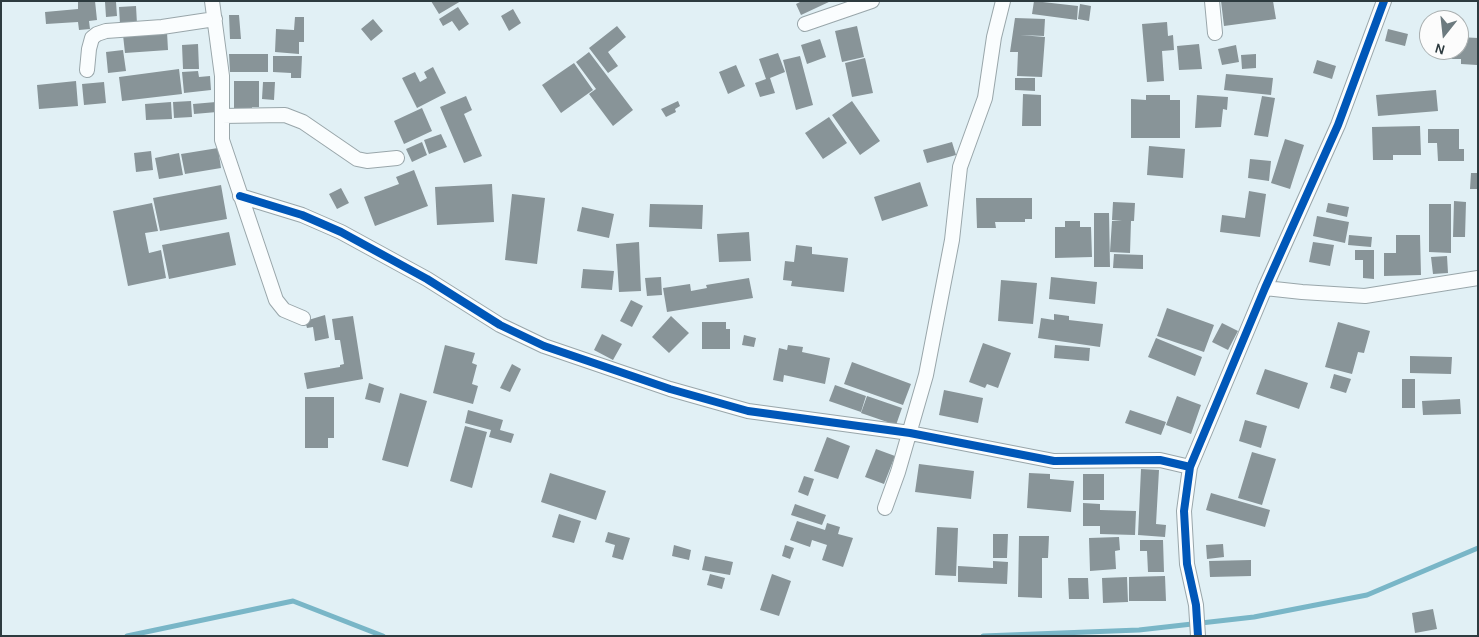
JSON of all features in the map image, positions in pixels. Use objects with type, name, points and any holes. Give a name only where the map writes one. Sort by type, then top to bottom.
[{"type":"street","points":[[212,1],[222,76],[222,140],[240,196],[257,239],[276,300],[284,310],[303,318]]},
{"type":"street","points":[[805,24],[872,1]]},
{"type":"street","points":[[885,508],[910,432],[926,375],[950,249],[960,168],[985,98],[994,36],[1002,1]]},
{"type":"street","points":[[1212,1],[1215,33]]},
{"type":"street","points":[[1198,634],[1196,605],[1187,564],[1184,511],[1190,467],[1265,288],[1338,125],[1384,1]]},
{"type":"street","points":[[88,70],[89,49],[92,38],[98,34],[106,31],[162,27],[215,19]]},
{"type":"street","points":[[222,116],[285,115],[303,122],[357,159],[367,161],[397,158]]},
{"type":"street","points":[[240,196],[302,215],[341,232],[427,279],[500,325],[544,346],[670,389],[748,411],[910,432],[1054,461],[1160,460],[1190,467]]},
{"type":"street","points":[[1265,288],[1365,296],[1478,278]]},
{"type":"building","points":[[78,1],[95,1],[97,20],[89,21],[90,29],[79,30],[78,22],[46,24],[45,12],[78,9]]},
{"type":"building","points":[[431,1],[461,1],[439,14]]},
{"type":"building","points":[[802,1],[831,1],[801,15],[796,4]]},
{"type":"building","points":[[1034,1],[1078,6],[1077,20],[1032,14]]},
{"type":"building","points":[[1221,1],[1273,1],[1276,19],[1224,26]]},
{"type":"building","points":[[105,2],[116,2],[117,16],[106,17]]},
{"type":"building","points":[[1080,4],[1091,6],[1089,21],[1078,19]]},
{"type":"building","points":[[136,6],[137,24],[120,24],[119,7]]},
{"type":"building","points":[[458,7],[469,24],[459,31],[452,21],[443,26],[439,19]]},
{"type":"building","points":[[513,9],[521,23],[509,31],[501,16]]},
{"type":"building","points":[[229,15],[239,15],[241,39],[230,39]]},
{"type":"building","points":[[295,17],[304,17],[304,42],[299,42],[299,54],[275,52],[276,29],[294,30]]},
{"type":"building","points":[[1015,18],[1045,19],[1044,36],[1020,35],[1045,37],[1042,77],[1017,76],[1018,52],[1010,52]]},
{"type":"building","points":[[373,19],[383,31],[371,41],[361,29]]},
{"type":"building","points":[[1167,22],[1168,36],[1173,35],[1174,50],[1162,51],[1164,81],[1147,82],[1142,24]]},
{"type":"building","points":[[617,26],[626,37],[608,52],[618,66],[608,73],[589,48]]},
{"type":"building","points":[[857,26],[864,57],[842,62],[835,31]]},
{"type":"building","points":[[1388,29],[1408,34],[1405,46],[1385,41]]},
{"type":"building","points":[[167,32],[168,50],[125,53],[123,35]]},
{"type":"building","points":[[1469,38],[1478,38],[1477,65],[1461,64],[1461,60],[1469,60]]},
{"type":"building","points":[[820,39],[826,57],[807,64],[801,45]]},
{"type":"building","points":[[198,44],[199,69],[183,69],[182,45]]},
{"type":"building","points":[[1199,44],[1202,69],[1179,70],[1177,46]]},
{"type":"building","points":[[1236,45],[1239,62],[1222,65],[1218,49]]},
{"type":"building","points":[[123,50],[126,71],[108,73],[106,52]]},
{"type":"building","points":[[589,52],[633,110],[613,126],[589,94],[596,89],[576,62]]},
{"type":"building","points":[[778,53],[785,72],[770,78],[775,93],[760,97],[755,83],[766,79],[759,59]]},
{"type":"building","points":[[229,54],[268,54],[268,72],[230,72]]},
{"type":"building","points":[[1256,54],[1256,68],[1242,69],[1241,55]]},
{"type":"building","points":[[273,56],[302,56],[301,78],[291,78],[291,73],[273,72]]},
{"type":"building","points":[[800,56],[813,105],[796,110],[783,60]]},
{"type":"building","points":[[865,58],[873,93],[852,97],[845,63]]},
{"type":"building","points":[[1317,60],[1336,66],[1332,79],[1313,73]]},
{"type":"building","points":[[574,63],[593,90],[561,113],[542,85]]},
{"type":"building","points":[[736,65],[745,86],[728,94],[719,72]]},
{"type":"building","points":[[433,67],[446,93],[417,108],[402,78],[415,72],[420,82],[427,78],[424,72]]},
{"type":"building","points":[[179,69],[182,94],[122,101],[119,77]]},
{"type":"building","points":[[198,71],[199,77],[210,76],[211,90],[184,93],[182,72]]},
{"type":"building","points":[[1226,74],[1273,78],[1271,95],[1224,90]]},
{"type":"building","points":[[1015,78],[1035,78],[1035,91],[1015,90]]},
{"type":"building","points":[[76,81],[78,106],[39,109],[37,85]]},
{"type":"building","points":[[234,81],[259,81],[259,107],[252,107],[252,113],[234,112]]},
{"type":"building","points":[[104,82],[106,103],[84,105],[82,84]]},
{"type":"building","points":[[263,82],[275,82],[274,100],[262,99]]},
{"type":"building","points":[[1436,90],[1438,111],[1378,116],[1376,95]]},
{"type":"building","points":[[1023,94],[1041,95],[1041,126],[1022,126]]},
{"type":"building","points":[[1146,95],[1170,95],[1170,100],[1180,100],[1180,138],[1131,138],[1131,99],[1146,100]]},
{"type":"building","points":[[1197,95],[1228,97],[1227,110],[1223,109],[1221,127],[1195,128]]},
{"type":"building","points":[[466,96],[472,110],[464,114],[482,156],[464,163],[440,107]]},
{"type":"building","points":[[1262,96],[1275,98],[1268,137],[1254,135]]},
{"type":"building","points":[[191,101],[192,117],[174,118],[173,102]]},
{"type":"building","points":[[678,101],[680,106],[675,109],[676,112],[666,117],[661,109]]},
{"type":"building","points":[[852,101],[880,141],[860,155],[832,115]]},
{"type":"building","points":[[171,102],[172,119],[146,120],[145,104]]},
{"type":"building","points":[[216,102],[217,112],[194,114],[193,104]]},
{"type":"building","points":[[422,108],[432,131],[404,144],[394,121]]},
{"type":"building","points":[[829,117],[847,143],[823,159],[805,133]]},
{"type":"building","points":[[1420,126],[1421,155],[1393,155],[1393,160],[1373,160],[1372,127]]},
{"type":"building","points":[[1428,129],[1459,129],[1459,149],[1464,149],[1464,161],[1438,161],[1437,143],[1428,143]]},
{"type":"building","points":[[441,134],[447,147],[429,154],[424,140]]},
{"type":"building","points":[[1285,139],[1304,145],[1290,189],[1271,183]]},
{"type":"building","points":[[422,142],[427,155],[412,162],[406,149]]},
{"type":"building","points":[[952,142],[956,155],[927,163],[923,150]]},
{"type":"building","points":[[1149,146],[1185,149],[1183,178],[1147,175]]},
{"type":"building","points":[[218,148],[221,168],[185,174],[181,154]]},
{"type":"building","points":[[151,151],[153,170],[136,172],[134,153]]},
{"type":"building","points":[[179,153],[183,175],[159,179],[155,158]]},
{"type":"building","points":[[1250,159],[1271,161],[1269,181],[1248,178]]},
{"type":"building","points":[[414,170],[428,206],[375,226],[364,197],[399,184],[396,177]]},
{"type":"building","points":[[1471,173],[1478,173],[1478,189],[1470,189]]},
{"type":"building","points":[[920,182],[928,206],[882,221],[874,197]]},
{"type":"building","points":[[492,184],[494,222],[437,225],[435,187]]},
{"type":"building","points":[[221,185],[227,219],[160,231],[153,198]]},
{"type":"building","points":[[341,188],[349,203],[337,209],[329,194]]},
{"type":"building","points":[[1249,191],[1266,194],[1260,237],[1220,232],[1222,215],[1245,218]]},
{"type":"building","points":[[512,194],[545,198],[537,264],[505,260]]},
{"type":"building","points":[[976,198],[1032,198],[1032,219],[1025,219],[1025,222],[995,222],[996,228],[977,228]]},
{"type":"building","points":[[1454,201],[1466,202],[1465,237],[1453,237]]},
{"type":"building","points":[[1113,202],[1135,203],[1134,221],[1131,221],[1130,253],[1110,252],[1112,221],[1122,221],[1112,220]]},
{"type":"building","points":[[152,203],[158,231],[145,233],[149,253],[161,250],[166,278],[128,286],[113,211]]},
{"type":"building","points":[[1328,203],[1349,207],[1347,217],[1326,212]]},
{"type":"building","points":[[650,204],[703,205],[702,229],[649,227]]},
{"type":"building","points":[[1429,204],[1451,204],[1451,253],[1429,252]]},
{"type":"building","points":[[582,207],[614,214],[609,238],[577,231]]},
{"type":"building","points":[[1094,213],[1109,213],[1110,267],[1094,267]]},
{"type":"building","points":[[1317,216],[1349,222],[1345,243],[1313,236]]},
{"type":"building","points":[[1065,221],[1080,221],[1080,227],[1091,227],[1092,257],[1055,258],[1055,227],[1065,227]]},
{"type":"building","points":[[229,232],[236,265],[169,279],[162,245]]},
{"type":"building","points":[[749,232],[751,261],[719,262],[717,234]]},
{"type":"building","points":[[1349,235],[1372,237],[1371,247],[1348,245]]},
{"type":"building","points":[[1396,235],[1420,235],[1421,275],[1384,276],[1384,253],[1396,253]]},
{"type":"building","points":[[639,242],[641,291],[619,292],[616,244]]},
{"type":"building","points":[[1313,242],[1334,245],[1330,266],[1309,262]]},
{"type":"building","points":[[796,245],[812,247],[812,254],[848,258],[844,292],[791,286],[792,281],[783,280],[785,261],[794,262]]},
{"type":"building","points":[[1355,250],[1374,250],[1374,279],[1363,278],[1363,260],[1355,260]]},
{"type":"building","points":[[1114,254],[1143,255],[1143,269],[1113,268]]},
{"type":"building","points":[[1447,256],[1448,273],[1433,274],[1431,257]]},
{"type":"building","points":[[583,269],[614,271],[612,290],[581,288]]},
{"type":"building","points":[[661,277],[662,295],[647,296],[645,278]]},
{"type":"building","points":[[1051,277],[1097,282],[1095,304],[1049,299]]},
{"type":"building","points":[[749,278],[753,298],[667,312],[663,288],[690,284],[691,291],[707,288],[706,285]]},
{"type":"building","points":[[1001,280],[1037,283],[1033,324],[998,321]]},
{"type":"building","points":[[631,300],[643,306],[632,327],[620,321]]},
{"type":"building","points":[[1167,308],[1214,325],[1204,352],[1157,336]]},
{"type":"building","points":[[1054,314],[1069,316],[1069,320],[1103,324],[1100,347],[1038,338],[1041,318],[1054,320]]},
{"type":"building","points":[[325,315],[329,338],[315,341],[313,327],[307,328],[305,321]]},
{"type":"building","points":[[353,316],[363,379],[307,389],[304,373],[340,367],[340,365],[344,364],[340,340],[335,340],[332,319]]},
{"type":"building","points":[[671,316],[689,333],[669,353],[652,337]]},
{"type":"building","points":[[702,322],[726,322],[726,329],[730,329],[730,349],[702,349]]},
{"type":"building","points":[[1338,322],[1370,331],[1364,353],[1358,352],[1352,374],[1325,367]]},
{"type":"building","points":[[1222,323],[1238,331],[1228,350],[1212,342]]},
{"type":"building","points":[[602,334],[622,344],[613,360],[594,350]]},
{"type":"building","points":[[744,335],[756,338],[754,347],[742,345]]},
{"type":"building","points":[[1156,338],[1202,357],[1195,376],[1148,357]]},
{"type":"building","points":[[983,343],[1011,353],[998,388],[987,384],[985,388],[969,382]]},
{"type":"building","points":[[445,345],[475,353],[472,363],[477,365],[472,384],[478,386],[473,404],[433,393]]},
{"type":"building","points":[[788,345],[803,347],[802,352],[830,358],[825,384],[784,375],[783,382],[773,380],[779,348],[787,350]]},
{"type":"building","points":[[1055,345],[1090,348],[1089,361],[1054,358]]},
{"type":"building","points":[[1410,356],[1452,357],[1451,374],[1410,373]]},
{"type":"building","points":[[852,362],[911,384],[903,405],[844,384]]},
{"type":"building","points":[[512,364],[521,369],[510,392],[500,388]]},
{"type":"building","points":[[1265,369],[1308,383],[1299,409],[1256,394]]},
{"type":"building","points":[[1334,374],[1351,379],[1346,393],[1330,388]]},
{"type":"building","points":[[1402,379],[1415,379],[1415,408],[1402,408]]},
{"type":"building","points":[[369,383],[384,388],[380,403],[365,399]]},
{"type":"building","points":[[835,385],[866,396],[861,412],[829,401]]},
{"type":"building","points":[[944,390],[983,398],[978,423],[939,415]]},
{"type":"building","points":[[400,393],[427,401],[408,467],[382,460]]},
{"type":"building","points":[[867,396],[902,408],[896,425],[861,413]]},
{"type":"building","points":[[1177,396],[1201,405],[1191,434],[1166,425]]},
{"type":"building","points":[[305,397],[334,397],[334,438],[328,438],[328,448],[305,448]]},
{"type":"building","points":[[1460,399],[1461,414],[1423,415],[1422,401]]},
{"type":"building","points":[[468,410],[503,420],[500,430],[514,434],[511,443],[489,437],[491,430],[465,423]]},
{"type":"building","points":[[1130,410],[1166,422],[1161,435],[1125,423]]},
{"type":"building","points":[[1245,420],[1267,426],[1261,448],[1239,441]]},
{"type":"building","points":[[465,426],[487,432],[472,488],[450,481]]},
{"type":"building","points":[[827,437],[850,446],[838,479],[814,471]]},
{"type":"building","points":[[876,449],[895,456],[884,484],[865,477]]},
{"type":"building","points":[[1252,452],[1276,459],[1262,505],[1238,498]]},
{"type":"building","points":[[919,464],[974,471],[971,499],[915,492]]},
{"type":"building","points":[[1141,469],[1159,470],[1156,524],[1166,525],[1165,537],[1138,535]]},
{"type":"building","points":[[550,473],[606,491],[596,520],[541,502]]},
{"type":"building","points":[[1029,473],[1050,474],[1050,479],[1074,481],[1071,512],[1027,508]]},
{"type":"building","points":[[1083,474],[1104,474],[1104,500],[1083,500]]},
{"type":"building","points":[[804,476],[814,479],[808,496],[798,492]]},
{"type":"building","points":[[1211,493],[1270,510],[1265,527],[1206,510]]},
{"type":"building","points":[[1083,503],[1100,504],[1100,510],[1136,511],[1135,535],[1100,534],[1100,526],[1083,526]]},
{"type":"building","points":[[795,504],[826,515],[822,525],[791,515]]},
{"type":"building","points":[[559,514],[581,521],[574,543],[552,537]]},
{"type":"building","points":[[797,521],[825,530],[827,523],[840,527],[838,534],[853,538],[843,567],[822,560],[827,545],[812,540],[810,547],[790,540]]},
{"type":"building","points":[[937,527],[958,528],[956,576],[935,575]]},
{"type":"building","points":[[608,532],[630,538],[623,560],[612,557],[615,545],[605,542]]},
{"type":"building","points":[[993,534],[1008,534],[1007,558],[993,558]]},
{"type":"building","points":[[1019,536],[1049,536],[1048,558],[1042,558],[1042,598],[1018,597]]},
{"type":"building","points":[[1119,537],[1120,550],[1115,551],[1116,569],[1090,571],[1089,538]]},
{"type":"building","points":[[1140,540],[1163,540],[1164,572],[1148,572],[1147,551],[1140,551]]},
{"type":"building","points":[[1223,544],[1224,557],[1207,559],[1206,545]]},
{"type":"building","points":[[674,545],[691,550],[689,560],[672,556]]},
{"type":"building","points":[[785,545],[794,548],[790,559],[782,556]]},
{"type":"building","points":[[705,556],[733,562],[730,575],[702,570]]},
{"type":"building","points":[[1251,560],[1251,576],[1210,577],[1209,561]]},
{"type":"building","points":[[993,561],[1008,562],[1007,584],[958,582],[958,566],[993,568]]},
{"type":"building","points":[[710,574],[725,578],[722,589],[707,585]]},
{"type":"building","points":[[772,574],[791,581],[779,616],[760,610]]},
{"type":"building","points":[[1165,576],[1166,601],[1129,601],[1129,577]]},
{"type":"building","points":[[1127,577],[1128,602],[1103,603],[1102,578]]},
{"type":"building","points":[[1068,578],[1088,578],[1089,599],[1069,599]]},
{"type":"building","points":[[1433,609],[1437,629],[1415,633],[1412,613]]},
{"type":"waterway","points":[[983,636],[1139,630],[1254,617],[1367,595],[1478,548]]},
{"type":"waterway","points":[[127,636],[293,601],[383,636]]},
{"type":"cycle path","points":[[1198,636],[1196,605],[1187,564],[1184,511],[1190,467],[1265,288],[1338,125],[1384,1]]},
{"type":"cycle path","points":[[240,196],[302,215],[341,232],[427,279],[500,325],[544,346],[670,389],[748,411],[910,433],[1054,461],[1160,460],[1190,467]]}]
